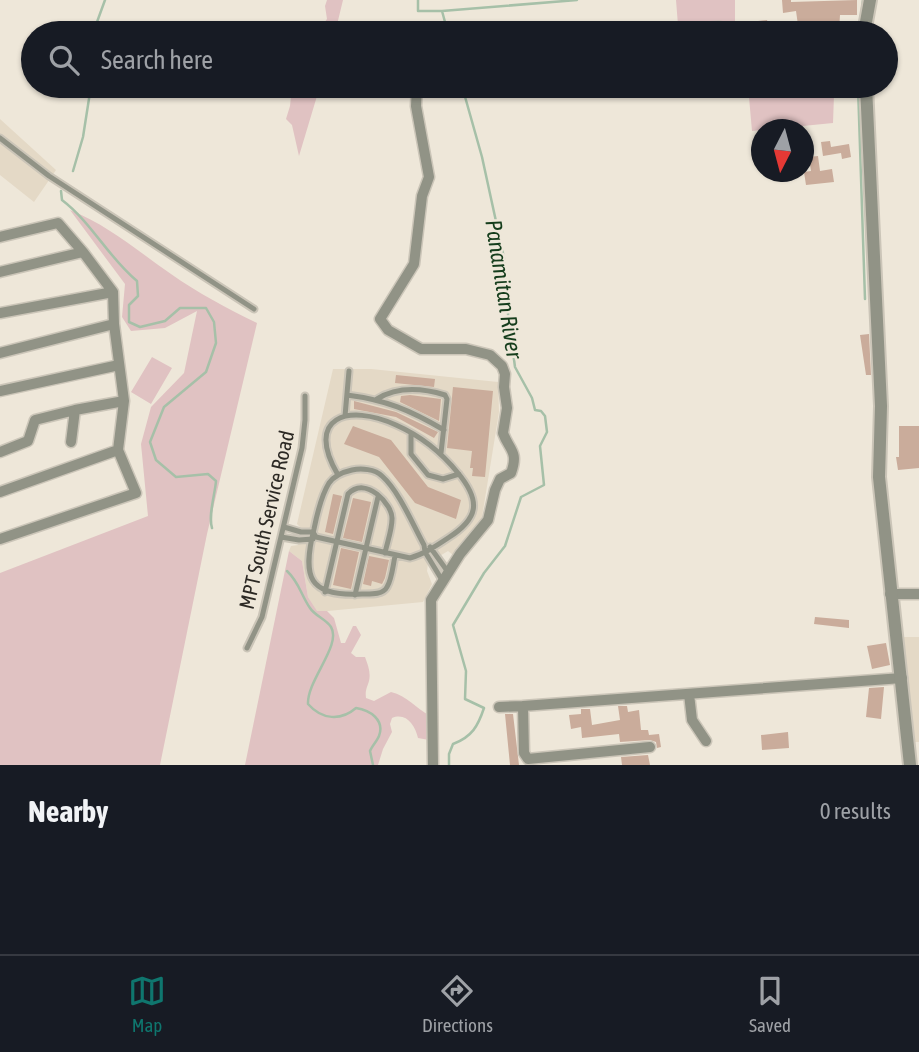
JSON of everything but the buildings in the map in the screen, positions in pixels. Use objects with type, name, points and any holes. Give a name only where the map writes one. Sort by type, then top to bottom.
[{"type":"street","points":[[866,21],[870,0]]},
{"type":"street","points":[[416,98],[429,177],[422,196],[414,264],[380,318],[387,330],[421,349],[466,349],[490,355],[502,366],[507,408],[503,433],[513,447],[515,457],[512,473],[500,479],[495,490],[488,520],[433,593],[430,608],[433,765]]},
{"type":"street","points":[[867,98],[881,406],[879,477],[910,765]]},
{"type":"street","points":[[0,237],[58,223],[113,292],[114,324],[124,401],[118,450],[136,493],[0,539]]},
{"type":"street","points":[[0,272],[83,252]]},
{"type":"street","points":[[0,313],[113,292]]},
{"type":"street","points":[[0,353],[114,324]]},
{"type":"street","points":[[0,391],[119,365]]},
{"type":"street","points":[[0,452],[28,441],[35,420],[124,401]]},
{"type":"street","points":[[71,442],[75,410]]},
{"type":"street","points":[[0,492],[118,450]]},
{"type":"street","points":[[890,594],[919,594]]},
{"type":"street","points":[[499,707],[902,678]]},
{"type":"street","points":[[689,694],[692,720],[706,741]]},
{"type":"street","points":[[523,706],[524,753],[527,758],[650,747]]},
{"type":"lane","points":[[0,138],[49,176],[254,309]]},
{"type":"lane","points":[[345,416],[349,371]]},
{"type":"lane","points":[[377,399],[391,390],[401,389],[445,395],[447,399],[441,453]]},
{"type":"lane","points":[[347,395],[377,399],[408,410],[444,430]]},
{"type":"lane","name":"MPT South Service Road","points":[[247,648],[262,617],[284,527],[304,439],[305,396]]},
{"type":"lane","points":[[284,527],[410,558],[425,552],[463,528],[473,515],[474,499],[459,474],[441,453],[411,433],[384,420],[345,416],[336,419],[329,426],[325,442],[326,453],[338,475]]},
{"type":"lane","points":[[411,433],[411,454],[428,475],[438,479],[459,474]]},
{"type":"lane","points":[[395,556],[387,589],[381,592],[355,595],[326,592],[318,587],[309,573],[307,558],[324,493],[338,475],[358,469],[372,470],[383,476],[398,497],[424,545],[425,552],[445,576]]},
{"type":"lane","points":[[326,592],[351,490],[363,486],[371,490],[392,516],[385,554]]},
{"type":"lane","points":[[355,595],[378,497]]},
{"type":"lane","points":[[281,537],[313,536]]},
{"type":"lane","points":[[424,545],[432,548],[445,576]]},
{"type":"shaded area","points":[[327,0],[343,0],[338,21],[326,21]]},
{"type":"shaded area","points":[[676,0],[735,0],[735,21],[678,21]]},
{"type":"shaded area","points":[[291,98],[316,98],[299,156],[292,125],[286,119]]},
{"type":"shaded area","points":[[749,98],[834,98],[833,123],[814,125],[814,119],[751,120]]},
{"type":"shaded area","points":[[0,119],[56,170],[34,202],[0,175]]},
{"type":"shaded area","points":[[70,210],[110,231],[202,294],[257,323],[207,534],[160,765],[0,765],[0,573],[148,516],[141,444],[151,407],[184,373],[197,311],[165,328],[131,331],[122,317],[125,284]]},
{"type":"shaded area","points":[[152,357],[172,368],[151,404],[131,392]]},
{"type":"shaded area","points":[[333,369],[371,369],[498,382],[499,412],[482,517],[453,555],[448,551],[428,563],[427,571],[432,584],[423,602],[317,612],[308,597],[302,561],[289,551],[291,546],[298,545],[302,529],[297,524]]},
{"type":"shaded area","points":[[289,551],[302,561],[308,597],[317,611],[327,611],[334,618],[341,643],[345,643],[353,626],[356,626],[361,635],[351,653],[356,657],[365,657],[367,663],[370,675],[366,698],[374,701],[391,692],[407,699],[430,716],[429,740],[418,738],[406,718],[397,717],[392,718],[392,732],[378,765],[245,765]]},
{"type":"shaded area","points":[[903,637],[919,637],[919,742],[913,742]]},
{"type":"waterway","points":[[97,21],[105,0]]},
{"type":"waterway","points":[[418,0],[418,11],[442,11],[445,21]]},
{"type":"waterway","points":[[442,11],[577,0]]},
{"type":"waterway","points":[[861,18],[863,0]]},
{"type":"waterway","points":[[73,171],[83,137],[89,98]]},
{"type":"waterway","name":"Panamitan River","points":[[449,765],[453,744],[473,730],[484,708],[465,699],[466,671],[453,625],[484,573],[505,546],[521,497],[544,485],[540,446],[547,432],[545,416],[541,411],[535,410],[532,398],[515,367],[504,258],[482,157],[465,98]]},
{"type":"waterway","points":[[858,98],[865,299]]},
{"type":"waterway","points":[[61,191],[62,200],[137,281],[138,296],[129,305],[129,322],[140,327],[165,321],[180,308],[206,308],[214,322],[216,343],[206,372],[164,407],[150,442],[156,460],[176,477],[208,474],[216,481],[211,511],[212,528]]},
{"type":"waterway","name":"Panamitan River","points":[[287,571],[310,608],[329,624],[333,634],[308,704],[325,716],[338,717],[356,708],[375,717],[380,730],[370,751],[373,765]]}]
